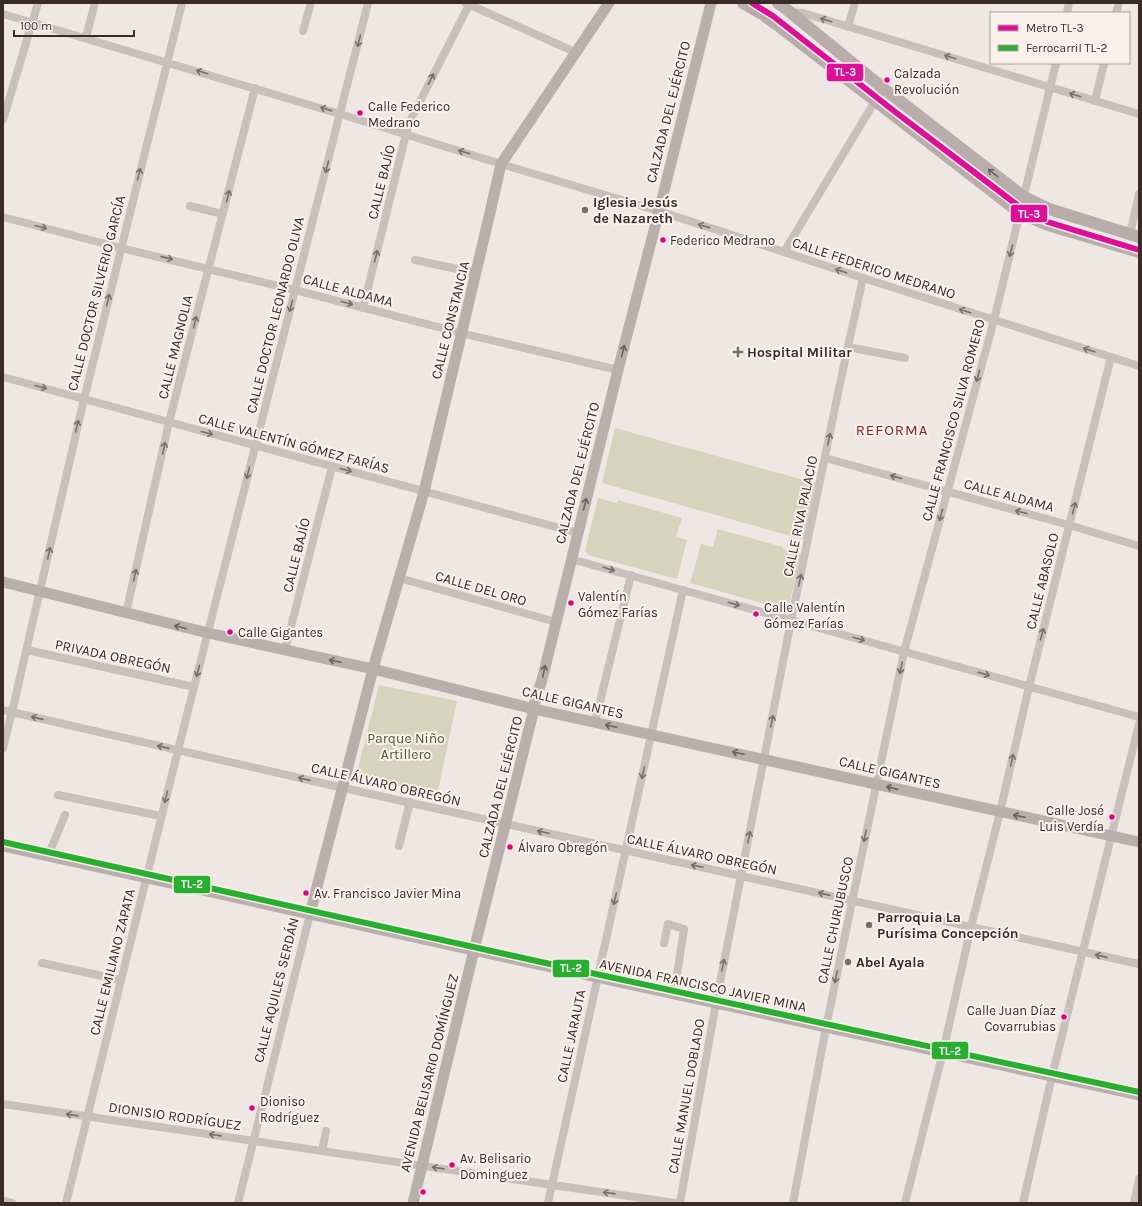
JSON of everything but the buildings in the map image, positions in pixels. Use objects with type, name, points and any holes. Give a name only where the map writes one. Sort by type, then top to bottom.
[{"type":"main road","name":"CALLE CONSTANCIA","points":[[373,669],[424,492],[501,164],[609,3]]},
{"type":"main road","name":"CALZADA DEL EJÉRCITO","points":[[474,950],[506,824],[534,704],[542,680],[618,370],[711,3]]},
{"type":"main road","points":[[743,3],[780,27],[1020,213],[1048,225],[1139,252]]},
{"type":"main road","points":[[785,6],[883,88],[1024,197],[1049,209],[1134,235]]},
{"type":"main road","name":"CALLE GIGANTES","points":[[3,582],[208,633],[373,669],[534,709],[1139,842]]},
{"type":"main road","name":"CALLE AQUILES SERDÁN","points":[[310,914],[373,669]]},
{"type":"main road","name":"AVENIDA FRANCISCO JAVIER MINA","points":[[3,846],[674,994],[1139,1094]]},
{"type":"main road","name":"AVENIDA BELISARIO DOMÍNGUEZ","points":[[413,1203],[474,950]]},
{"type":"street","points":[[3,120],[38,3]]},
{"type":"street","points":[[86,37],[95,3]]},
{"type":"street","name":"CALLE DOCTOR SILVERIO GARCÍA","points":[[3,748],[27,650],[84,399],[182,3]]},
{"type":"street","points":[[303,31],[311,3]]},
{"type":"street","name":"CALLE DOCTOR LEONARDO OLIVA","points":[[208,633],[368,3]]},
{"type":"street","points":[[469,3],[575,52]]},
{"type":"street","name":"CALLE BAJÍO","points":[[363,308],[411,119],[469,3]]},
{"type":"street","points":[[848,27],[855,3]]},
{"type":"street","points":[[785,6],[848,27],[1139,114]]},
{"type":"street","name":"CALLE FEDERICO MEDRANO","points":[[3,14],[86,37],[659,211],[1139,366]]},
{"type":"street","name":"CALLE FRANCISCO SILVA ROMERO","points":[[876,784],[904,652],[994,320],[1056,64]]},
{"type":"street","points":[[1095,101],[1104,64]]},
{"type":"street","name":"CALLE MAGNOLIA","points":[[126,613],[169,422],[255,88]]},
{"type":"street","points":[[784,252],[883,88]]},
{"type":"street","points":[[1134,235],[1139,194]]},
{"type":"street","points":[[190,206],[223,214]]},
{"type":"street","name":"CALLE ALDAMA","points":[[3,217],[461,333],[618,370]]},
{"type":"street","points":[[415,260],[476,273]]},
{"type":"street","name":"CALLE RIVA PALACIO","points":[[764,759],[863,278]]},
{"type":"street","points":[[848,347],[905,358]]},
{"type":"street","name":"CALLE ABASOLO","points":[[905,1203],[943,1052],[971,927],[1000,812],[1029,686],[1111,357]]},
{"type":"street","name":"CALLE VALENTÍN GÓMEZ FARÍAS","points":[[3,377],[578,533]]},
{"type":"street","name":"CALLE ALDAMA","points":[[825,458],[1069,525],[1139,546]]},
{"type":"street","name":"CALLE BAJÍO","points":[[285,650],[332,467]]},
{"type":"street","points":[[571,559],[1139,717]]},
{"type":"street","points":[[595,722],[631,575]]},
{"type":"street","name":"CALLE DEL ORO","points":[[399,578],[556,622]]},
{"type":"street","name":"CALLE JARAUTA","points":[[548,1203],[683,590]]},
{"type":"street","name":"CALLE EMILIANO ZAPATA","points":[[66,1203],[208,633]]},
{"type":"street","name":"PRIVADA OBREGÓN","points":[[27,650],[194,687]]},
{"type":"street","name":"CALLE ÁLVARO OBREGÓN","points":[[3,710],[506,824],[1139,964]]},
{"type":"street","points":[[1023,1203],[1052,1076],[1139,724]]},
{"type":"street","name":"CALLE MANUEL DOBLADO","points":[[680,1203],[716,1003],[764,759]]},
{"type":"street","name":"CALLE CHURUBUSCO","points":[[793,1203],[826,1027],[876,784]]},
{"type":"street","points":[[58,795],[162,816]]},
{"type":"street","points":[[399,846],[410,802]]},
{"type":"street","points":[[48,856],[65,815]]},
{"type":"street","name":"CALLE AQUILES SERDÁN","points":[[238,1203],[310,914]]},
{"type":"street","points":[[664,943],[668,924],[684,929],[674,994]]},
{"type":"street","points":[[42,963],[121,980]]},
{"type":"street","name":"DIONISIO RODRÍGUEZ","points":[[3,1104],[675,1203]]},
{"type":"street","points":[[322,1151],[326,1131]]},
{"type":"street","points":[[1134,1203],[1139,1179]]},
{"type":"street","points":[[3,1201],[12,1203]]},
{"type":"green space","points":[[615,428],[815,483],[805,540],[602,483]]},
{"type":"green space","points":[[598,498],[617,503],[618,500],[682,518],[676,537],[687,540],[677,579],[588,555],[585,551]]},
{"type":"green space","points":[[718,529],[783,547],[783,549],[801,554],[788,610],[690,583],[701,544],[713,547]]},
{"type":"green space","name":"Parque Niño Artillero","points":[[379,685],[457,701],[437,795],[356,776]]},
{"type":"metro line","name":"TL-3","points":[[752,3],[773,16],[1029,214],[1048,222],[1139,250]]},
{"type":"rail line","name":"TL-2","points":[[3,842],[559,966],[1139,1092]]},
{"type":"place","name":"Calzada Revolución","points":[[887,80]]},
{"type":"place","name":"Calle Federico Medrano","points":[[360,113]]},
{"type":"place","name":"Iglesia Jesús de Nazareth","points":[[585,210]]},
{"type":"place","name":"Federico Medrano","points":[[663,240]]},
{"type":"place","name":"Hospital Militar","points":[[738,352]]},
{"type":"place","name":"Valentín Gómez Farías","points":[[571,603]]},
{"type":"place","name":"Calle Valentín Gómez Farías","points":[[756,614]]},
{"type":"place","name":"Calle Gigantes","points":[[230,632]]},
{"type":"place","name":"Calle José Luis Verdía","points":[[1112,817]]},
{"type":"place","name":"Álvaro Obregón","points":[[510,847]]},
{"type":"place","name":"Av. Francisco Javier Mina","points":[[306,893]]},
{"type":"place","name":"Parroquia La Purísima Concepción","points":[[869,925]]},
{"type":"place","name":"Abel Ayala","points":[[848,962]]},
{"type":"place","name":"Calle Juan Díaz Covarrubias","points":[[1064,1017]]},
{"type":"place","name":"Dioniso Rodríguez","points":[[252,1108]]},
{"type":"place","name":"Av. Belisario Dominguez","points":[[452,1165]]},
{"type":"district","name":"REFORMA","points":[[892,430]]}]
